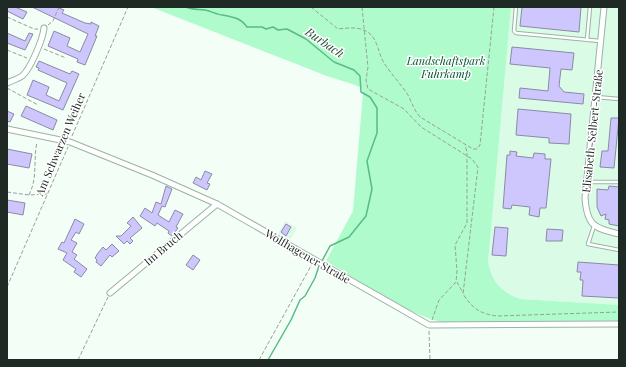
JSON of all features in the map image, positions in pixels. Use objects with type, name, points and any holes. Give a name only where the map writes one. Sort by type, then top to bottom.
[{"type":"street","name":"Elisabeth-Selbert-Straße","points":[[594,226],[591,224],[586,213],[587,182],[604,7]]},
{"type":"street","points":[[7,83],[21,76],[32,61],[44,35],[44,28]]},
{"type":"street","name":"Wolfhagener Straße","points":[[7,129],[70,142],[152,175],[217,204],[430,325],[619,324]]},
{"type":"street","name":"Im Bruch","points":[[110,293],[217,204]]},
{"type":"street","points":[[594,226],[602,230],[619,234]]},
{"type":"lane","points":[[516,7],[514,31],[516,33],[601,41]]},
{"type":"lane","points":[[587,40],[590,7]]},
{"type":"lane","points":[[596,97],[619,99]]},
{"type":"lane","points":[[587,182],[619,182]]},
{"type":"lane","points":[[594,226],[588,244],[619,250]]},
{"type":"path","points":[[7,17],[34,29],[44,28],[53,21],[59,7]]},
{"type":"path","name":"Am Schwarzen Weiher","points":[[7,287],[128,7]]},
{"type":"path","points":[[311,7],[338,29],[364,30],[370,33],[384,63],[408,96],[414,110],[420,117],[473,149],[477,149],[480,145],[494,7]]},
{"type":"path","points":[[362,7],[368,67],[366,80],[368,89],[404,109],[421,127],[472,159],[478,167],[463,294]]},
{"type":"path","points":[[38,46],[66,58]]},
{"type":"path","points":[[7,50],[32,61]]},
{"type":"path","points":[[7,88],[38,105]]},
{"type":"path","points":[[29,195],[35,184],[36,166],[34,156],[38,136]]},
{"type":"path","points":[[464,144],[467,156],[467,223],[455,245],[457,271],[456,282],[463,294],[477,311],[497,316],[619,312]]},
{"type":"path","points":[[7,192],[29,195],[47,194]]},
{"type":"path","points":[[260,360],[314,260]]},
{"type":"path","points":[[430,360],[430,325],[439,300],[456,282]]},
{"type":"path","points":[[78,360],[110,293]]},
{"type":"shaded area","points":[[511,7],[619,7],[619,305],[521,299],[499,287],[490,271],[488,262]]},
{"type":"shaded area","points":[[285,221],[297,228],[290,240],[278,234]]},
{"type":"green space","name":"Landschaftspark Fuhrkamp","points":[[151,7],[511,7],[488,262],[492,275],[503,290],[514,297],[521,299],[619,305],[619,322],[445,323],[415,313],[326,261],[353,211],[363,93],[361,86],[359,87],[327,76]]},
{"type":"building","points":[[7,7],[15,7],[27,12],[23,19],[7,11]]},
{"type":"building","points":[[32,7],[57,7],[64,10],[62,13],[85,23],[91,24],[91,22],[99,26],[95,36],[97,36],[85,65],[77,62],[78,59],[48,46],[54,31],[70,38],[67,46],[80,52],[88,34]]},
{"type":"building","points":[[522,7],[581,7],[579,32],[520,26]]},
{"type":"building","points":[[7,33],[25,41],[29,33],[33,34],[25,50],[7,43]]},
{"type":"building","points":[[512,47],[574,53],[572,70],[561,69],[559,86],[564,92],[584,94],[583,104],[519,98],[520,88],[548,91],[550,68],[510,64]]},
{"type":"building","points":[[39,61],[70,74],[72,71],[79,74],[63,110],[27,95],[33,80],[49,87],[46,95],[59,101],[67,83],[38,70],[39,68],[36,67]]},
{"type":"building","points":[[26,106],[57,120],[53,130],[21,116]]},
{"type":"building","points":[[518,109],[571,114],[569,144],[549,143],[549,138],[516,135]]},
{"type":"building","points":[[7,111],[14,114],[10,122],[7,121]]},
{"type":"building","points":[[611,118],[619,118],[614,168],[600,167],[602,151],[608,151]]},
{"type":"building","points":[[7,149],[32,154],[29,168],[7,164]]},
{"type":"building","points":[[510,151],[517,152],[516,156],[533,158],[534,153],[545,154],[545,159],[551,159],[546,208],[540,208],[539,217],[529,215],[530,207],[512,205],[511,209],[503,208],[507,155],[510,155]]},
{"type":"building","points":[[205,171],[212,174],[207,183],[210,184],[207,190],[193,183],[196,177],[201,180]]},
{"type":"building","points":[[166,186],[172,189],[165,207],[162,206],[158,215],[169,222],[175,210],[183,214],[176,227],[178,228],[172,236],[168,233],[169,231],[157,223],[155,226],[140,216],[145,208],[152,213],[156,202],[161,204]]},
{"type":"building","points":[[609,186],[619,187],[619,226],[609,224],[609,220],[605,219],[606,214],[601,216],[597,207],[597,189],[608,190]]},
{"type":"building","points":[[7,200],[25,203],[23,215],[7,212]]},
{"type":"building","points":[[133,217],[142,228],[130,238],[133,241],[130,244],[127,241],[124,244],[116,236],[121,236],[131,226],[127,223]]},
{"type":"building","points":[[75,219],[84,224],[79,234],[76,232],[71,240],[77,243],[72,252],[77,255],[74,259],[87,269],[81,277],[74,272],[76,269],[63,260],[67,253],[58,249],[62,242],[64,243]]},
{"type":"building","points":[[286,224],[291,227],[286,236],[281,232]]},
{"type":"building","points":[[495,227],[508,228],[506,256],[492,255]]},
{"type":"building","points":[[547,229],[563,230],[562,241],[546,241]]},
{"type":"building","points":[[112,244],[119,251],[112,257],[110,255],[101,266],[96,262],[97,260],[95,258],[103,247],[106,250]]},
{"type":"building","points":[[193,255],[200,260],[193,270],[186,265]]},
{"type":"building","points":[[578,262],[619,265],[619,298],[582,296],[583,280],[580,280],[581,272],[577,272]]},
{"type":"waterway","name":"Burbach","points":[[186,7],[233,17],[247,27],[262,27],[266,29],[273,27],[278,30],[287,29],[306,39],[334,62],[354,70],[360,76],[361,92],[370,97],[377,108],[377,133],[367,161],[372,189],[366,216],[349,237],[330,246],[322,261]]},
{"type":"waterway","name":"Burbach","points":[[268,360],[291,320],[300,300],[305,296],[315,278],[319,266]]}]
